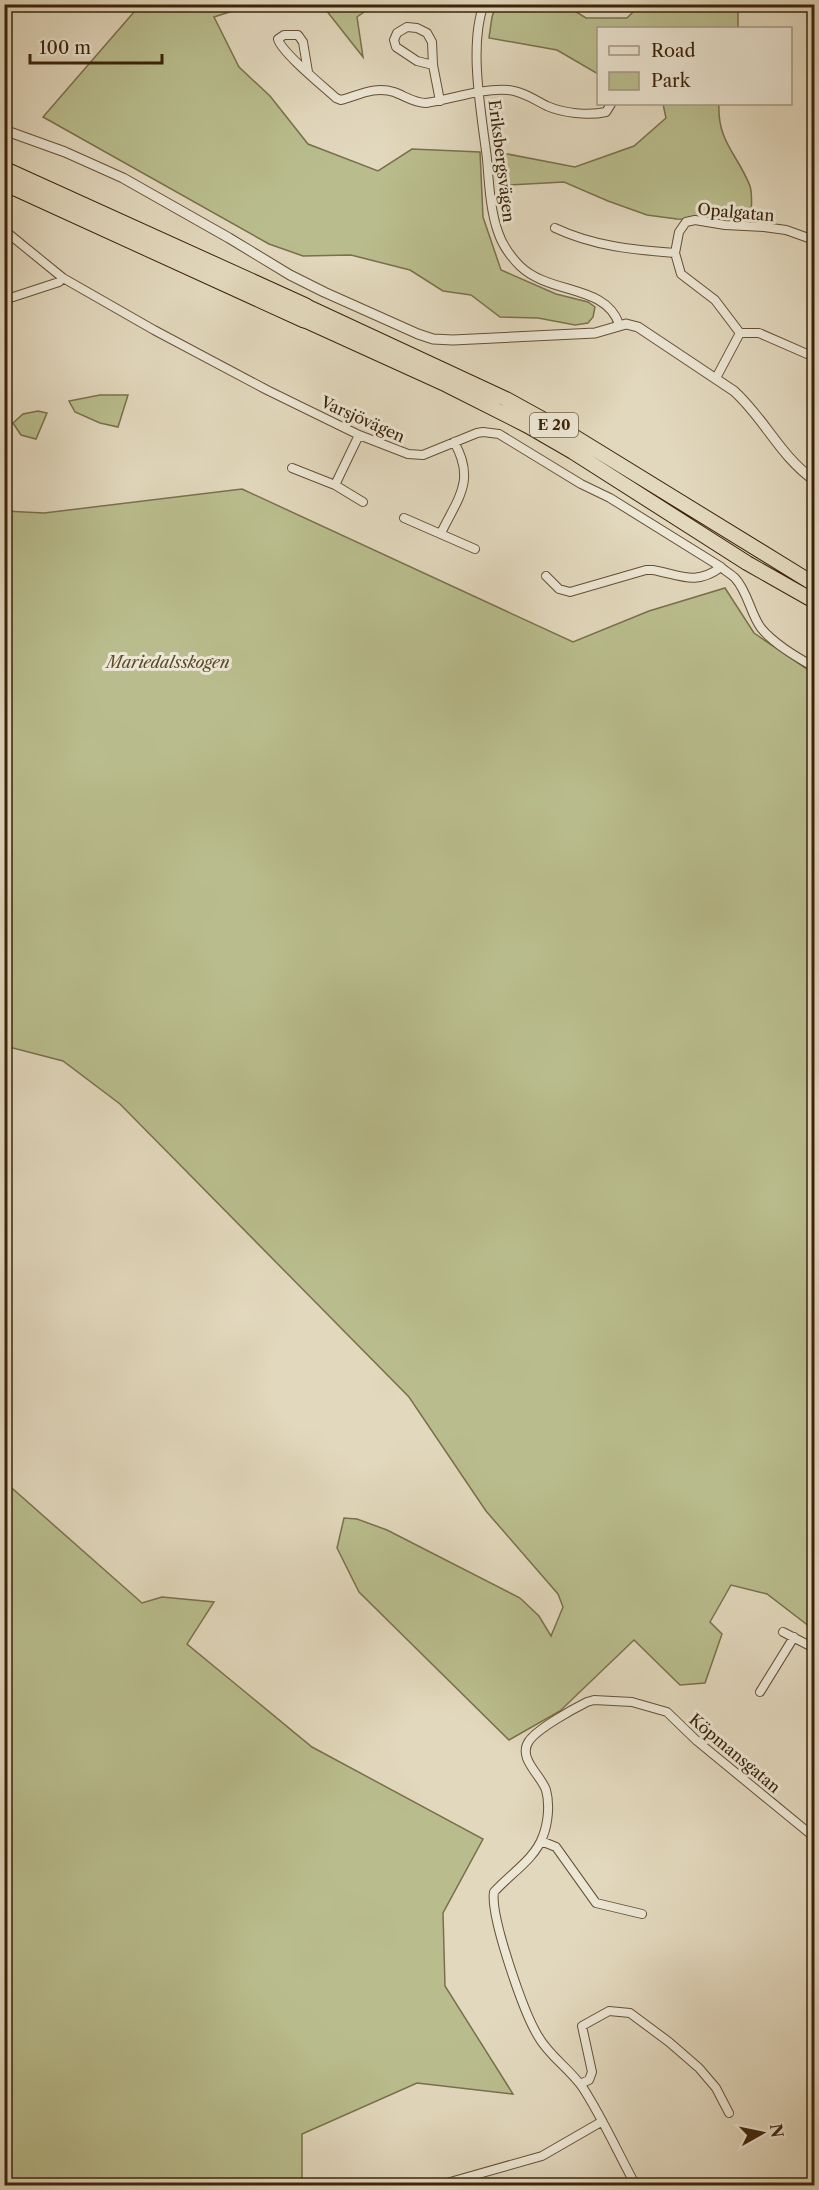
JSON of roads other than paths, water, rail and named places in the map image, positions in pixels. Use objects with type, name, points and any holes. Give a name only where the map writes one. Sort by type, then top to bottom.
[{"type":"highway","name":"E 20","points":[[4,169],[305,313],[528,426],[573,452],[747,563],[814,601]]},
{"type":"highway","name":"E 20","points":[[4,183],[506,399],[575,437],[814,584]]},
{"type":"street","name":"Eriksbergsvägen","points":[[484,4],[476,40],[480,93],[493,215],[503,243],[513,258],[529,273],[550,285],[607,303],[620,324]]},
{"type":"street","points":[[433,65],[417,61],[396,47],[394,40],[398,33],[407,27],[417,28],[427,33],[432,42],[433,65],[440,101]]},
{"type":"street","points":[[308,72],[303,42],[298,35],[284,35],[278,39],[279,45],[336,99],[341,100],[370,90],[393,92],[418,103],[509,90],[550,107],[573,113],[606,112],[610,105]]},
{"type":"street","points":[[4,130],[65,152],[123,178],[304,283],[433,339],[595,333],[620,324],[638,327],[716,378],[747,403],[781,450],[814,480]]},
{"type":"street","name":"Opalgatan","points":[[675,253],[679,232],[686,222],[695,220],[725,225],[765,226],[786,230],[814,240]]},
{"type":"street","points":[[555,228],[571,236],[625,250],[675,253],[681,274],[715,300],[740,333]]},
{"type":"street","name":"Varsjövägen","points":[[4,230],[63,278],[246,379],[359,435],[416,455],[423,455],[483,432],[499,434],[581,484],[610,498],[721,567],[735,578],[742,588],[754,617],[762,629],[814,667]]},
{"type":"street","points":[[4,300],[59,282],[63,278]]},
{"type":"street","points":[[716,378],[740,333]]},
{"type":"street","points":[[740,333],[759,333],[814,357]]},
{"type":"street","points":[[335,485],[359,435]]},
{"type":"street","points":[[441,533],[466,481],[463,462],[454,442]]},
{"type":"street","points":[[292,468],[335,485],[363,502]]},
{"type":"street","points":[[404,518],[475,549]]},
{"type":"street","points":[[546,576],[559,589],[570,592],[646,570],[696,578],[704,577],[721,567]]},
{"type":"street","points":[[783,1632],[814,1648]]},
{"type":"street","points":[[760,1692],[794,1637]]},
{"type":"street","name":"Köpmansgatan","points":[[541,1841],[546,1825],[547,1798],[542,1783],[527,1759],[526,1746],[531,1738],[577,1707],[594,1700],[632,1702],[667,1712],[697,1741],[814,1837]]},
{"type":"street","points":[[636,2186],[580,2084],[538,2036],[506,1952],[494,1907],[494,1892],[533,1853],[541,1841],[556,1847],[596,1903],[642,1914]]},
{"type":"street","points":[[580,2084],[588,2080],[592,2072],[582,2026],[609,2011],[630,2013],[699,2068],[716,2088],[729,2113]]},
{"type":"street","points":[[436,2186],[542,2156],[601,2122]]},
{"type":"park label","name":"Mariedalsskogen","points":[[168,662]]}]
